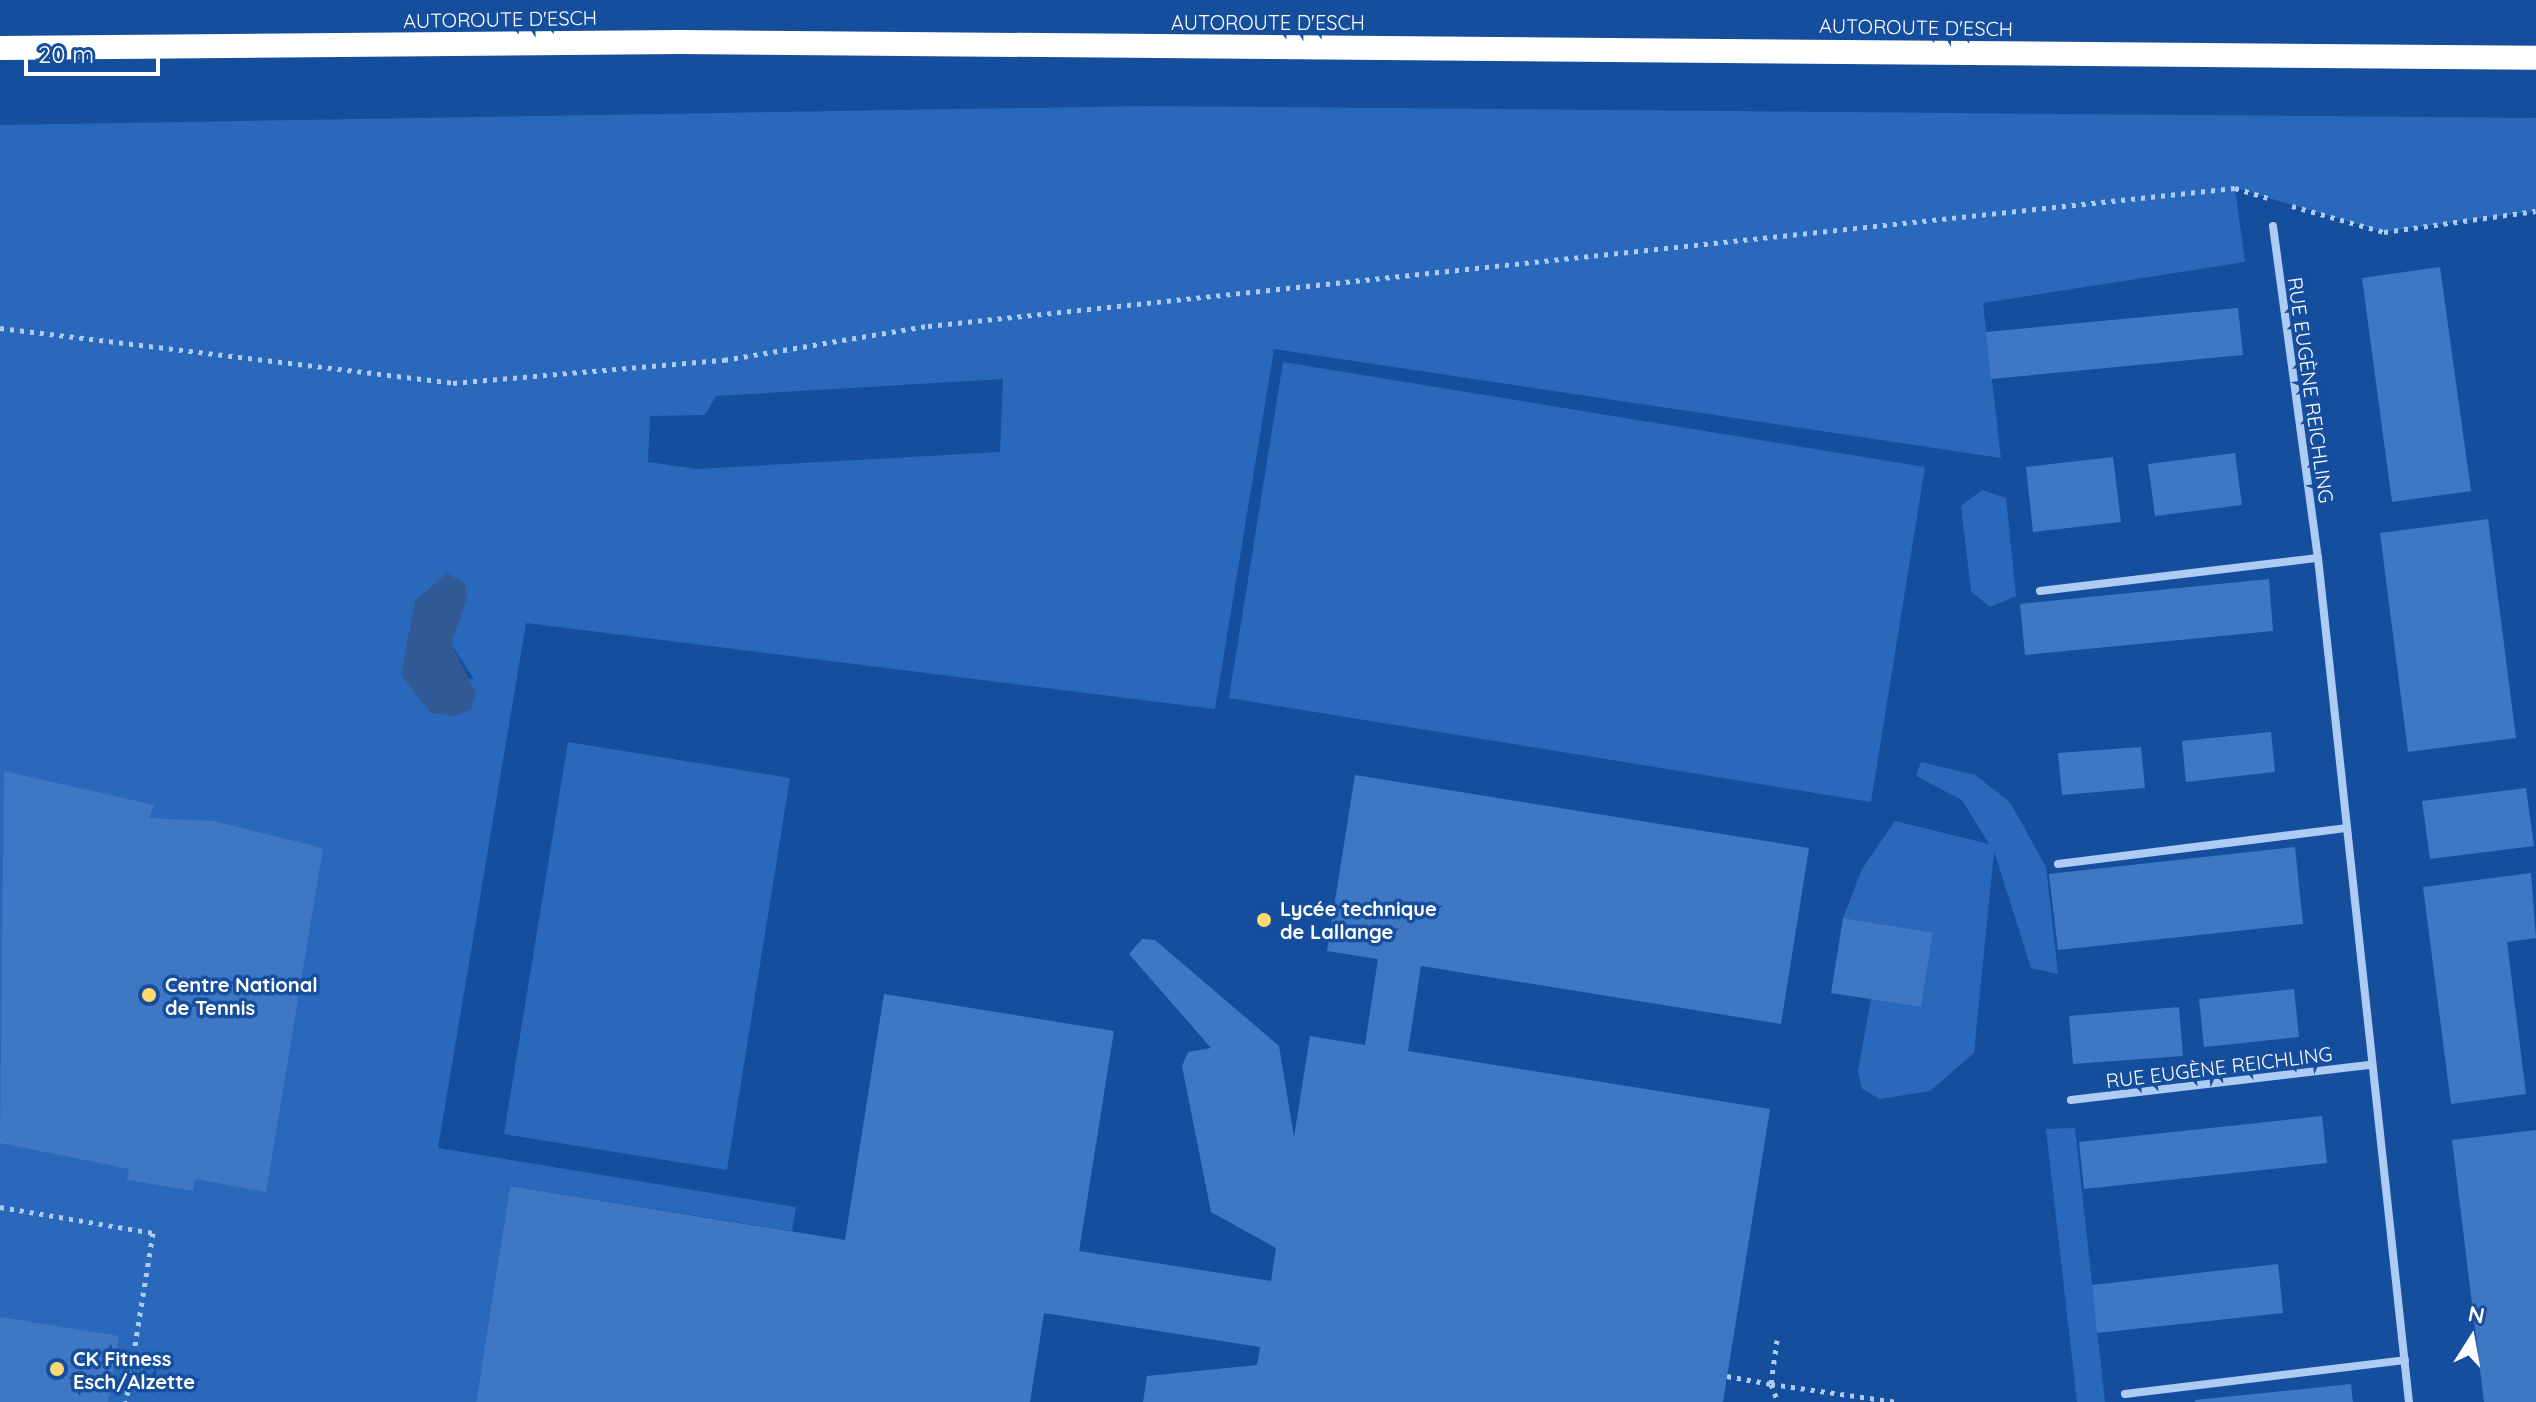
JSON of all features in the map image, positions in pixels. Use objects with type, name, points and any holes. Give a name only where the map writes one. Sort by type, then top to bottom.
[{"type":"highway","name":"AUTOROUTE D'ESCH","points":[[0,48],[696,42],[2536,58]]},
{"type":"street","name":"RUE EUGÈNE REICHLING","points":[[2273,226],[2318,558],[2409,1402]]},
{"type":"street","points":[[2040,591],[2318,558]]},
{"type":"street","points":[[2058,864],[2346,828]]},
{"type":"street","name":"RUE EUGÈNE REICHLING","points":[[2071,1100],[2371,1065]]},
{"type":"street","points":[[2125,1394],[2405,1360]]},
{"type":"path","points":[[0,328],[453,383],[724,360],[928,326],[2235,188],[2384,232],[2536,211]]},
{"type":"path","points":[[0,1207],[153,1233],[126,1402]]},
{"type":"path","points":[[1777,1340],[1771,1384],[1778,1402]]},
{"type":"path","points":[[1727,1376],[1897,1402]]},
{"type":"shaded area","points":[[1145,106],[2536,118],[2536,211],[2384,232],[2235,188],[2245,262],[1983,303],[2001,458],[1274,349],[1215,709],[526,623],[438,1148],[796,1207],[792,1231],[510,1186],[476,1402],[0,1402],[0,125]],"holes":[[[1003,379],[1000,452],[697,469],[648,462],[650,416],[705,415],[716,396]],[[456,615],[451,644],[474,679],[401,674]]]},
{"type":"shaded area","points":[[1283,362],[1925,467],[1871,802],[1229,698]]},
{"type":"shaded area","points":[[1982,490],[2006,498],[2016,596],[1990,607],[1971,591],[1961,506]]},
{"type":"shaded area","points":[[447,573],[465,584],[467,599],[451,644],[476,693],[471,709],[456,716],[431,713],[401,675],[415,601]]},
{"type":"shaded area","points":[[568,742],[790,778],[727,1170],[504,1134]]},
{"type":"shaded area","points":[[1921,762],[1975,775],[2010,802],[2046,867],[2058,974],[2031,968],[1994,851],[1974,1053],[1930,1091],[1880,1099],[1862,1089],[1858,1071],[1871,999],[1921,1007],[1933,934],[1843,918],[1862,869],[1895,821],[1989,844],[1962,800],[1916,776]]},
{"type":"shaded area","points":[[2075,1128],[2105,1402],[2077,1402],[2046,1129]]},
{"type":"building","points":[[2440,267],[2471,491],[2392,502],[2362,278]]},
{"type":"building","points":[[2238,308],[2243,355],[1991,379],[1986,332]]},
{"type":"building","points":[[2235,453],[2242,505],[2155,516],[2148,464]]},
{"type":"building","points":[[2113,457],[2121,522],[2033,532],[2026,467]]},
{"type":"building","points":[[2488,519],[2516,738],[2408,752],[2380,533]]},
{"type":"building","points":[[2269,579],[2273,631],[2025,655],[2020,604]]},
{"type":"building","points":[[2271,732],[2275,772],[2186,782],[2182,741]]},
{"type":"building","points":[[2141,747],[2145,788],[2062,795],[2058,753]]},
{"type":"building","name":"Centre National de Tennis","points":[[4,771],[154,805],[149,818],[214,821],[323,848],[266,1192],[195,1179],[193,1191],[127,1180],[129,1169],[0,1143]]},
{"type":"building","points":[[1355,775],[1809,848],[1781,1024],[1421,966],[1408,1051],[1770,1109],[1723,1402],[1143,1402],[1147,1376],[1257,1365],[1260,1347],[1044,1313],[1030,1402],[476,1402],[510,1186],[845,1240],[884,994],[1114,1031],[1079,1251],[1271,1281],[1276,1248],[1211,1212],[1182,1066],[1188,1052],[1211,1048],[1129,954],[1142,939],[1155,940],[1279,1046],[1294,1137],[1310,1036],[1365,1045],[1378,959],[1327,951]]},
{"type":"building","points":[[2526,788],[2534,846],[2430,859],[2422,801]]},
{"type":"building","points":[[2295,847],[2303,924],[2058,950],[2049,874]]},
{"type":"building","points":[[2531,873],[2536,938],[2507,942],[2526,1094],[2451,1104],[2423,887]]},
{"type":"building","points":[[1843,918],[1933,933],[1921,1007],[1831,993]]},
{"type":"building","points":[[2294,989],[2299,1037],[2204,1047],[2199,999]]},
{"type":"building","points":[[2179,1007],[2183,1056],[2073,1064],[2069,1016]]},
{"type":"building","points":[[2322,1116],[2327,1163],[2084,1189],[2079,1142]]},
{"type":"building","points":[[2536,1130],[2536,1402],[2484,1402],[2452,1140]]},
{"type":"building","points":[[2278,1264],[2283,1313],[2097,1333],[2092,1285]]},
{"type":"building","name":"CK Fitness Esch/Alzette","points":[[0,1317],[119,1336],[108,1402],[0,1402]]},
{"type":"building","points":[[2351,1384],[2353,1402],[2195,1402],[2195,1400]]},
{"type":"place","name":"Lycée technique de Lallange","points":[[1264,920]]},
{"type":"place","name":"Centre National de Tennis","points":[[149,995]]},
{"type":"place","name":"CK Fitness Esch/Alzette","points":[[57,1369]]}]
